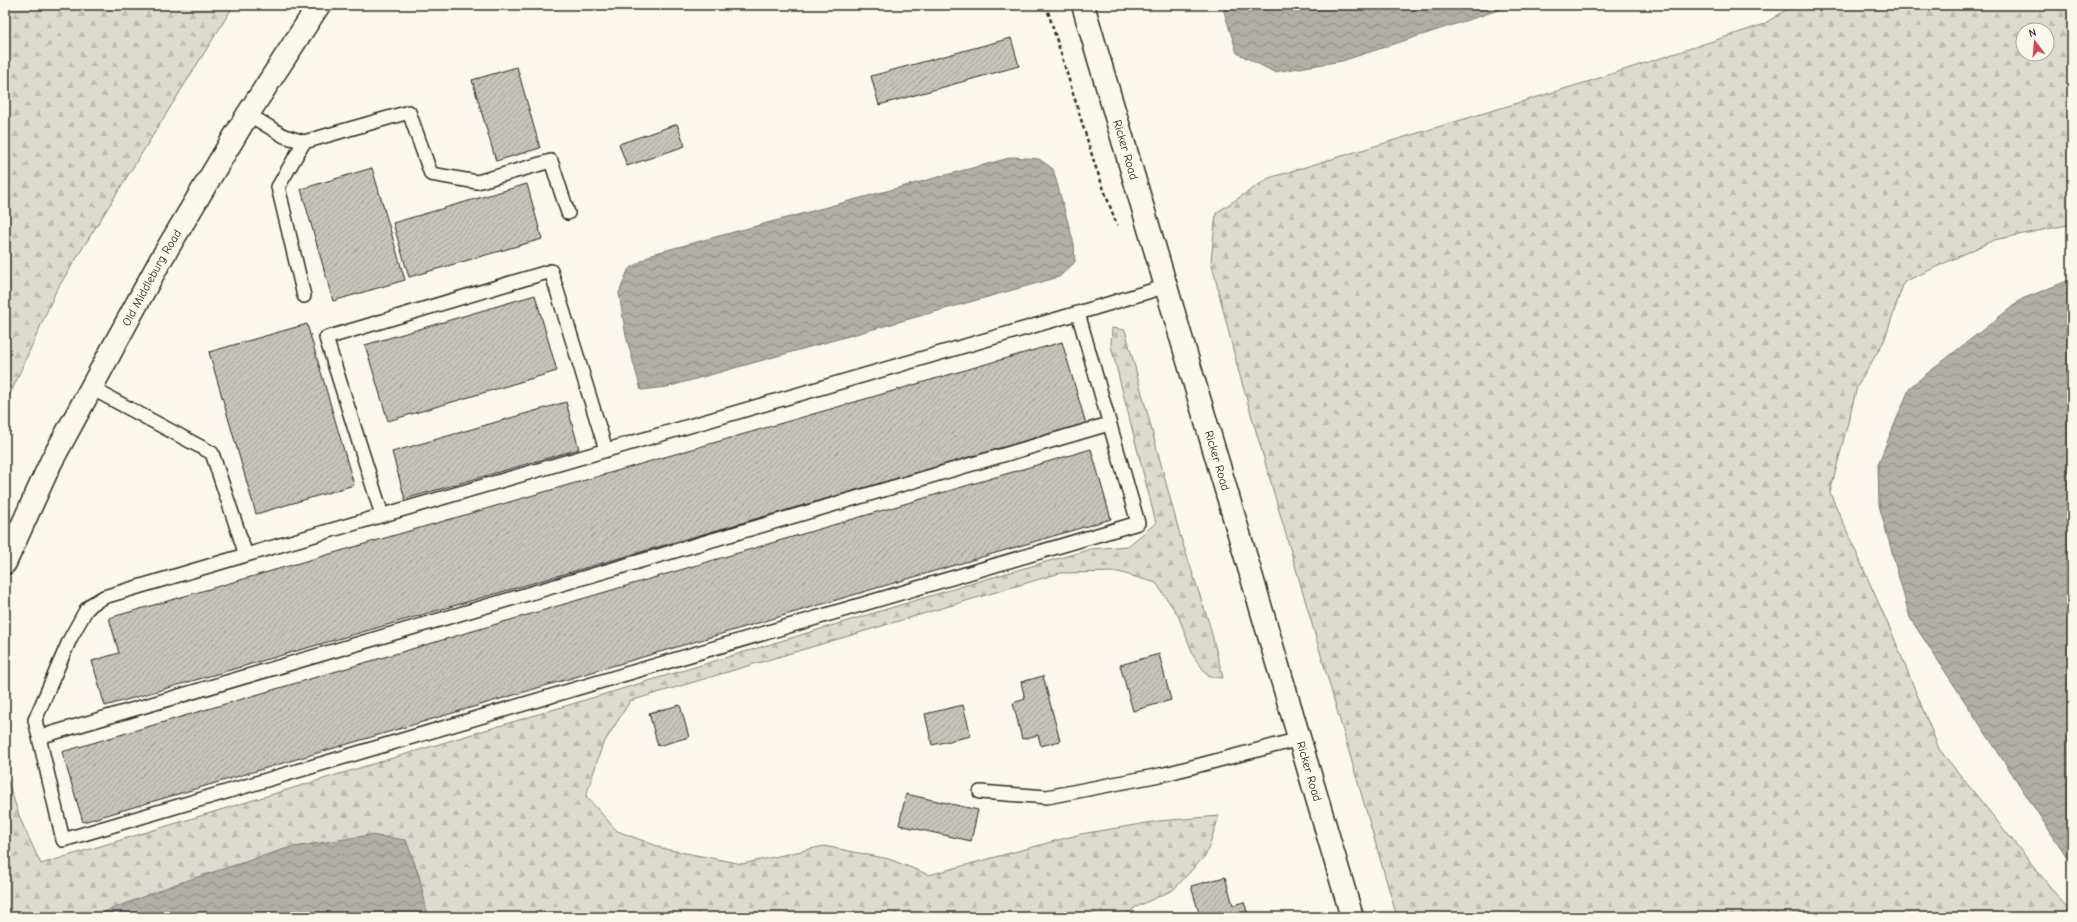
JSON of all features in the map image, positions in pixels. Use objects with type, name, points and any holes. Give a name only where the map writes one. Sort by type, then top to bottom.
[{"type":"street","name":"Old Middleburg Road","points":[[5,563],[51,462],[160,261],[248,114],[319,5]]},
{"type":"street","name":"Ricker Road","points":[[1083,5],[1352,917]]},
{"type":"lane","points":[[248,114],[284,136],[304,142],[409,112],[430,174],[477,182],[551,161],[568,213]]},
{"type":"lane","points":[[304,142],[278,187],[304,296]]},
{"type":"lane","points":[[382,515],[326,338],[551,271],[606,450]]},
{"type":"lane","points":[[1078,313],[1138,522],[63,840],[35,720],[70,639],[86,610],[92,604],[104,597],[1167,286]]},
{"type":"lane","points":[[91,388],[212,452],[246,555]]},
{"type":"lane","points":[[39,737],[1109,424]]},
{"type":"lane","points":[[980,792],[1047,797],[1165,774],[1300,739]]},
{"type":"green space","points":[[5,5],[234,5],[56,291],[5,406]]},
{"type":"green space","points":[[1794,5],[2072,5],[2072,224],[1994,240],[1904,282],[1884,341],[1857,387],[1830,493],[1894,638],[1939,749],[2072,914],[2072,917],[1397,917],[1238,369],[1211,261],[1216,213],[1269,178],[1587,82],[1762,25]]},
{"type":"green space","points":[[1112,328],[1125,330],[1180,535],[1209,623],[1223,678],[1209,677],[1194,657],[1178,615],[1156,583],[1119,572],[1060,573],[630,701],[602,746],[586,796],[617,831],[665,849],[742,864],[824,846],[889,859],[929,875],[1081,834],[1159,821],[1219,816],[1206,855],[1173,890],[1136,907],[1122,917],[428,917],[419,876],[406,841],[91,917],[5,917],[5,773],[21,821],[41,864],[990,578],[1091,549],[1128,546],[1156,523],[1111,346]]},
{"type":"water","points":[[1222,5],[1514,5],[1342,61],[1274,72],[1237,53]]},
{"type":"water","points":[[1013,157],[1039,159],[1053,169],[1074,244],[1075,262],[1059,277],[667,387],[641,390],[626,336],[619,293],[628,270],[652,254]]},
{"type":"water","points":[[2072,279],[2072,865],[1910,618],[1879,505],[1878,464],[1910,387],[2022,299]]},
{"type":"water","points":[[370,835],[406,840],[419,876],[428,917],[91,917],[176,884],[288,848]]},
{"type":"building","points":[[1011,38],[1019,66],[879,105],[871,76]]},
{"type":"building","points":[[517,67],[540,148],[496,161],[472,80]]},
{"type":"building","points":[[677,124],[685,146],[627,166],[619,144]]},
{"type":"building","points":[[372,168],[405,280],[333,301],[301,189]]},
{"type":"building","points":[[527,184],[542,239],[409,277],[393,223]]},
{"type":"building","points":[[535,295],[557,371],[388,421],[365,345]]},
{"type":"building","points":[[307,324],[354,485],[256,514],[209,352]]},
{"type":"building","points":[[1062,342],[1086,424],[105,706],[92,661],[119,653],[109,618]]},
{"type":"building","points":[[566,402],[579,449],[405,499],[392,452]]},
{"type":"building","points":[[1091,449],[1111,519],[83,822],[62,752]]},
{"type":"building","points":[[1159,654],[1171,700],[1133,711],[1120,665]]},
{"type":"building","points":[[1043,676],[1060,741],[1041,746],[1038,735],[1022,739],[1013,703],[1025,699],[1021,682]]},
{"type":"building","points":[[680,705],[689,737],[658,746],[649,713]]},
{"type":"building","points":[[963,705],[971,736],[932,745],[925,714]]},
{"type":"building","points":[[906,794],[978,810],[971,841],[899,825]]},
{"type":"building","points":[[1225,877],[1233,905],[1244,902],[1249,917],[1185,917],[1199,913],[1191,886]]}]
